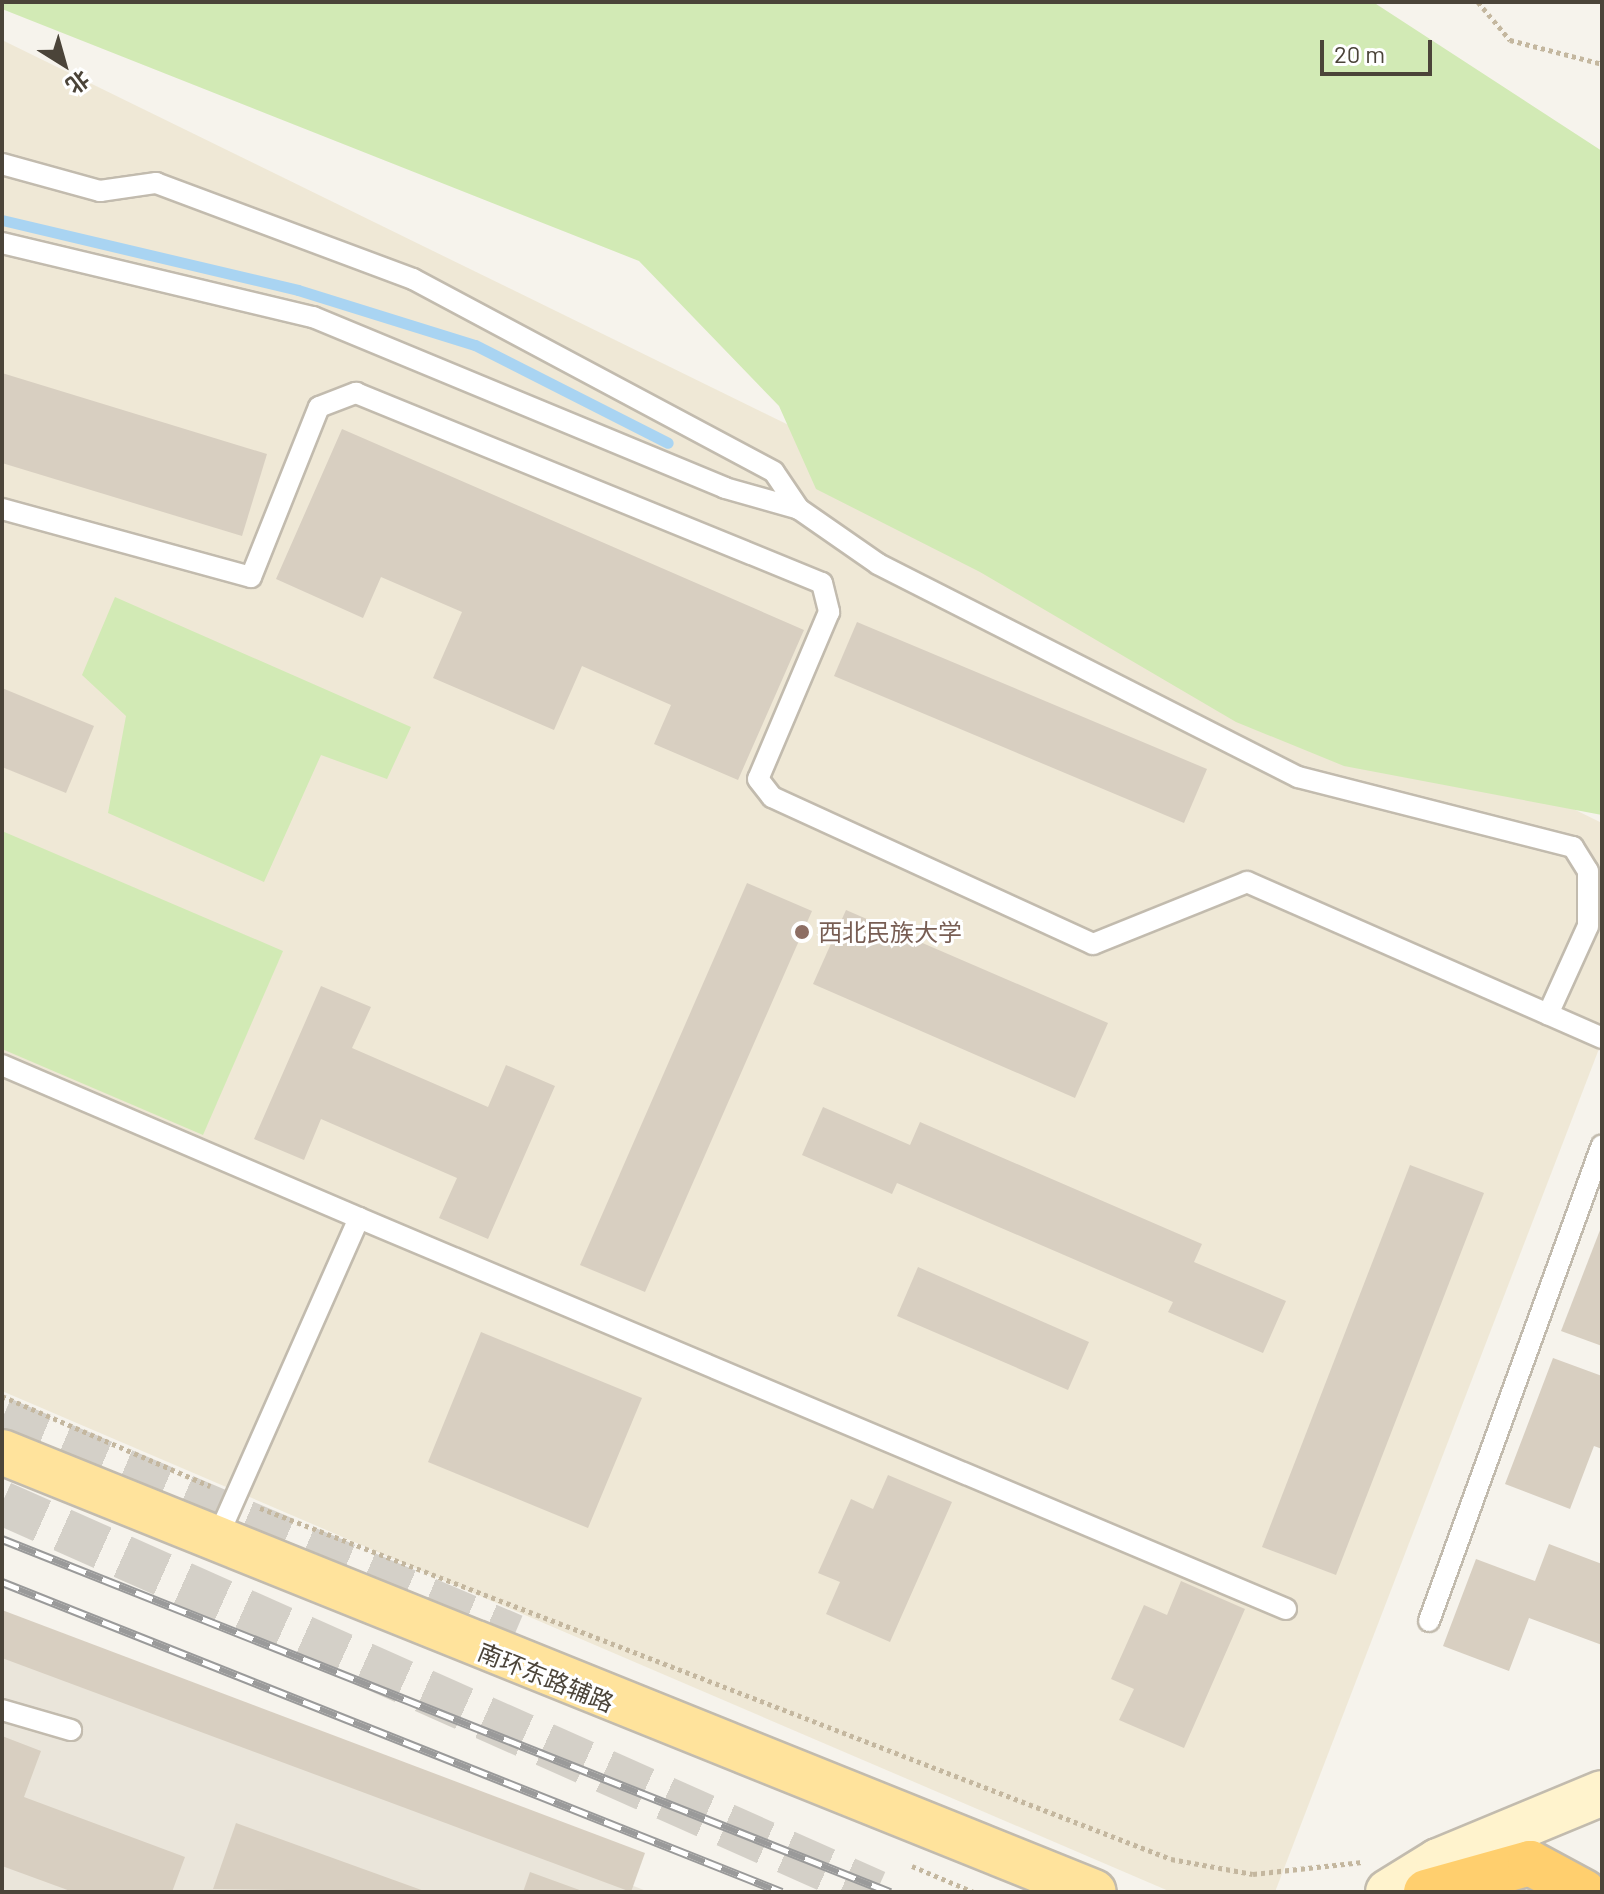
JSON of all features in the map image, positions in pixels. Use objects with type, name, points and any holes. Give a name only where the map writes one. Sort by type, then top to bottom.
[{"type":"highway","points":[[1426,1892],[1530,1863],[1584,1892]]},
{"type":"main road","name":"南环东路辅路","points":[[2,1452],[216,1541],[1094,1892]]},
{"type":"main road","points":[[1382,1876],[1438,1861],[1602,1793]]},
{"type":"lane","points":[[2,164],[100,191],[156,183],[413,279],[774,472],[799,509]]},
{"type":"lane","points":[[2,243],[313,317],[725,488],[799,509],[878,564],[1298,777],[1573,847],[1588,871],[1588,926],[1548,1014]]},
{"type":"lane","points":[[2,509],[251,577],[319,407],[356,393],[822,583],[829,612],[758,779],[772,797],[1093,944],[1247,882],[1602,1038]]},
{"type":"lane","points":[[2,1065],[1286,1609]]},
{"type":"lane","points":[[1429,1621],[1602,1145]]},
{"type":"lane","points":[[216,1541],[359,1218]]},
{"type":"lane","points":[[2,1710],[71,1730]]},
{"type":"path","points":[[1478,2],[1510,40],[1602,64]]},
{"type":"path","points":[[2,1396],[235,1498],[1171,1859],[1253,1874],[1382,1876]]},
{"type":"shaded area","name":"西北民族大学","points":[[2,40],[1602,823],[1602,1041],[1275,1892],[1171,1892],[2,1391]]},
{"type":"shaded area","points":[[2,1642],[649,1892],[2,1892]]},
{"type":"green space","points":[[2,2],[1373,2],[1602,151],[1602,815],[1344,766],[1236,722],[980,572],[816,489],[779,406],[639,261],[2,9]]},
{"type":"green space","points":[[115,597],[411,727],[387,779],[321,755],[264,882],[108,813],[126,716],[82,675]]},
{"type":"green space","points":[[2,831],[283,951],[203,1135],[2,1049]]},
{"type":"building","points":[[2,373],[267,454],[242,536],[2,463]]},
{"type":"building","points":[[342,429],[804,630],[738,780],[654,744],[671,705],[582,666],[554,730],[433,678],[462,612],[381,577],[363,618],[276,579]]},
{"type":"building","points":[[857,622],[1207,769],[1184,823],[834,676]]},
{"type":"building","points":[[2,688],[94,726],[66,793],[2,767]]},
{"type":"building","points":[[747,883],[812,911],[645,1292],[580,1265]]},
{"type":"building","points":[[846,910],[1108,1023],[1075,1098],[813,984]]},
{"type":"building","points":[[321,986],[371,1007],[352,1048],[488,1107],[506,1065],[555,1086],[488,1239],[439,1218],[457,1178],[321,1119],[304,1160],[254,1139]]},
{"type":"building","points":[[823,1107],[910,1145],[920,1122],[1202,1244],[1194,1262],[1286,1301],[1263,1353],[1168,1312],[1173,1302],[897,1183],[892,1194],[802,1155]]},
{"type":"building","points":[[1410,1165],[1484,1193],[1336,1575],[1262,1547]]},
{"type":"building","points":[[1602,1225],[1602,1346],[1561,1331]]},
{"type":"building","points":[[918,1267],[1089,1342],[1068,1390],[897,1316]]},
{"type":"building","points":[[481,1332],[642,1398],[588,1528],[428,1462]]},
{"type":"building","points":[[1553,1358],[1602,1376],[1602,1449],[1594,1446],[1570,1509],[1505,1484]]},
{"type":"building","points":[[888,1475],[952,1502],[890,1642],[826,1614],[840,1582],[818,1573],[851,1499],[873,1509]]},
{"type":"building","points":[[1549,1544],[1602,1564],[1602,1645],[1529,1618],[1509,1671],[1443,1646],[1476,1559],[1535,1581]]},
{"type":"building","points":[[1181,1581],[1245,1609],[1184,1748],[1119,1720],[1134,1689],[1111,1679],[1144,1605],[1167,1615]]},
{"type":"building","points":[[2,1610],[645,1853],[631,1892],[2,1658]]},
{"type":"building","points":[[2,1736],[41,1751],[24,1797],[185,1857],[172,1892],[73,1892],[2,1866]]},
{"type":"building","points":[[236,1823],[427,1892],[213,1889]]},
{"type":"building","points":[[530,1872],[585,1892],[523,1892]]},
{"type":"waterway","points":[[2,220],[298,290],[475,345],[668,443]]},
{"type":"tunnel","points":[[2,1419],[514,1636]]},
{"type":"tunnel","points":[[2,1503],[876,1892]]},
{"type":"railway","points":[[2,1539],[890,1892]]},
{"type":"railway","points":[[2,1582],[782,1892]]},
{"type":"place","name":"西北民族大学","points":[[802,932]]}]
